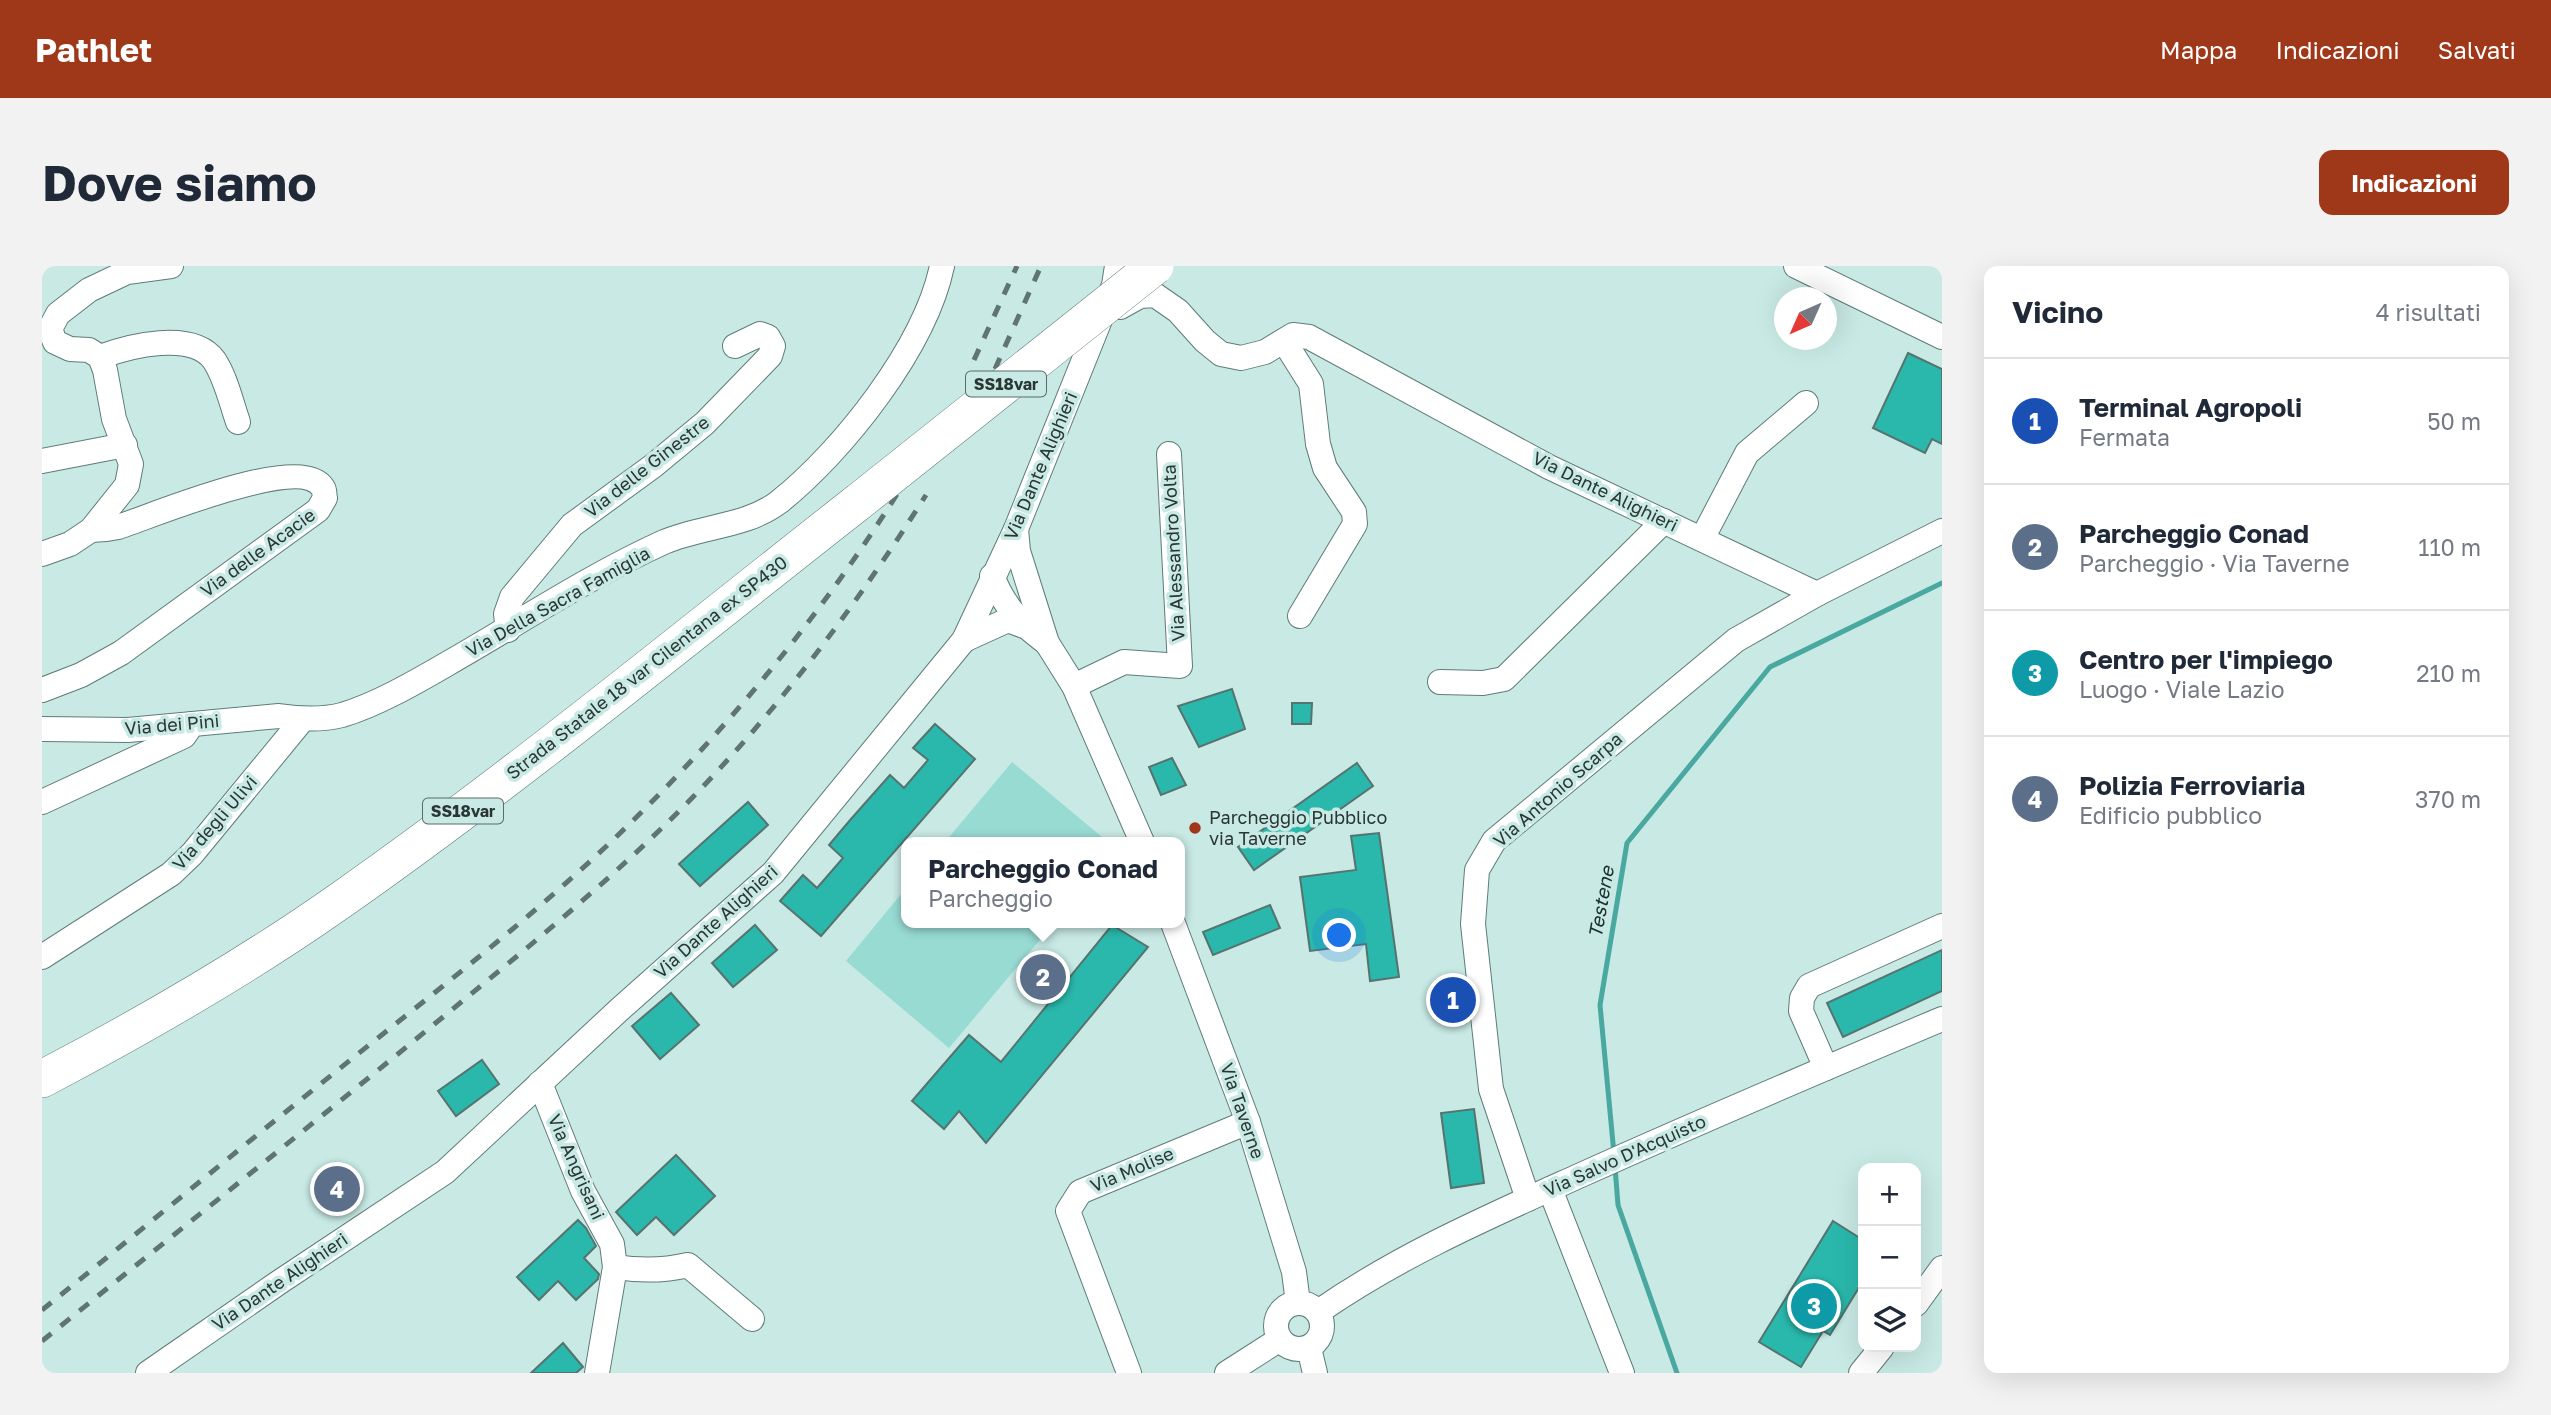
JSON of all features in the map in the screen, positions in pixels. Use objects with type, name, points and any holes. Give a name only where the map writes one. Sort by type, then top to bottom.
[{"type":"highway","name":"Strada Statale 18 var Cilentana ex SP430","points":[[42,1079],[197,993],[340,901],[568,732],[1156,266]]},
{"type":"street","points":[[42,554],[70,544],[91,530],[127,485],[131,464],[114,419],[100,356],[89,350],[70,349],[55,342],[50,329],[58,314],[89,290],[127,272],[172,266]]},
{"type":"street","name":"Via Della Sacra Famiglia","points":[[303,719],[341,715],[407,687],[596,576],[666,541],[752,517],[786,496],[847,437],[894,371],[925,320],[942,266]]},
{"type":"street","points":[[1796,266],[1942,337]]},
{"type":"street","name":"Via Dante Alighieri","points":[[148,1373],[445,1172],[619,1010],[773,873],[964,640],[1016,529],[1119,272]]},
{"type":"street","name":"Via Dante Alighieri","points":[[1101,317],[1140,296],[1154,295],[1178,311],[1205,341],[1221,354],[1241,358],[1265,352],[1293,335],[1309,337],[1549,467],[1702,539]]},
{"type":"street","name":"Via delle Ginestre","points":[[508,630],[506,614],[512,597],[572,525],[653,466],[705,423],[769,356],[773,346],[768,337],[760,334],[735,346]]},
{"type":"street","points":[[1284,341],[1311,384],[1318,444],[1325,468],[1354,512],[1355,524],[1300,616]]},
{"type":"street","points":[[100,356],[122,348],[166,342],[198,347],[213,359],[223,378],[238,422]]},
{"type":"street","points":[[1806,403],[1747,453],[1702,539],[1816,594]]},
{"type":"street","points":[[42,461],[125,445]]},
{"type":"street","name":"Via Alessandro Volta","points":[[1074,686],[1124,662],[1180,666],[1169,454]]},
{"type":"street","name":"Via delle Acacie","points":[[42,691],[81,675],[121,653],[318,510],[325,498],[323,487],[313,480],[284,477],[225,489],[115,528],[91,530]]},
{"type":"street","points":[[1440,681],[1483,683],[1504,679],[1664,521]]},
{"type":"street","points":[[1016,529],[1018,551],[1047,643],[1074,686],[1140,837]]},
{"type":"street","name":"Via Antonio Scarpa","points":[[1622,1373],[1545,1191],[1491,1088],[1473,924],[1477,870],[1494,841],[1736,640],[1816,594],[1942,531]]},
{"type":"street","points":[[992,576],[1016,584],[1035,604]]},
{"type":"street","points":[[992,576],[1002,600],[1024,626],[1047,643]]},
{"type":"street","points":[[964,640],[1008,620],[1024,626]]},
{"type":"street","name":"Via dei Pini","points":[[42,729],[128,730],[279,716],[303,719]]},
{"type":"street","name":"Via degli Ulivi","points":[[42,957],[171,874],[192,854],[303,719]]},
{"type":"street","points":[[42,802],[184,736],[193,724]]},
{"type":"street","points":[[1826,1068],[1801,1011],[1802,998],[1809,986],[1942,926]]},
{"type":"street","name":"Via Taverne","points":[[1175,928],[1248,1122],[1294,1272],[1308,1308]]},
{"type":"street","name":"Via Salvo D'Acquisto","points":[[1308,1308],[1432,1242],[1654,1142],[1942,1019]]},
{"type":"street","name":"Via Angrisani","points":[[540,1083],[583,1191],[612,1244],[615,1267],[597,1373]]},
{"type":"street","name":"Via Molise","points":[[1129,1373],[1068,1211],[1080,1192],[1248,1122]]},
{"type":"street","points":[[615,1267],[641,1271],[666,1270],[688,1265],[752,1319]]},
{"type":"street","points":[[1921,1297],[1939,1273]]},
{"type":"street","points":[[1285,1308],[1308,1308],[1321,1318],[1322,1332],[1309,1348],[1290,1348],[1276,1333],[1277,1319],[1285,1308]]},
{"type":"street","points":[[1227,1373],[1280,1339]]},
{"type":"street","points":[[1309,1348],[1315,1373]]},
{"type":"street","points":[[1861,1373],[1878,1352]]},
{"type":"shaded area","points":[[1012,762],[1102,837],[949,837]]},
{"type":"shaded area","points":[[901,894],[901,928],[1050,928],[949,1048],[846,961]]},
{"type":"building","points":[[1908,353],[1942,369],[1942,444],[1932,439],[1925,453],[1873,428]]},
{"type":"building","points":[[1232,689],[1245,729],[1199,747],[1178,706]]},
{"type":"building","points":[[1292,703],[1312,703],[1311,724],[1292,724]]},
{"type":"building","points":[[935,724],[975,759],[907,837],[901,837],[901,844],[821,936],[780,901],[803,875],[817,888],[843,858],[829,845],[890,775],[904,788],[928,760],[913,748]]},
{"type":"building","points":[[1172,758],[1186,785],[1161,795],[1149,767]]},
{"type":"building","points":[[1357,763],[1373,786],[1254,870],[1238,847]]},
{"type":"building","points":[[748,802],[768,825],[700,886],[679,864]]},
{"type":"building","points":[[1379,833],[1399,977],[1370,981],[1366,944],[1310,951],[1300,877],[1356,870],[1351,836]]},
{"type":"building","points":[[1270,905],[1280,928],[1213,955],[1203,932]]},
{"type":"building","points":[[755,925],[777,950],[733,987],[712,963]]},
{"type":"building","points":[[1110,928],[1117,928],[1148,947],[986,1143],[959,1111],[944,1129],[912,1101],[969,1035],[1001,1062]]},
{"type":"building","points":[[1942,950],[1942,991],[1843,1037],[1827,1003]]},
{"type":"building","points":[[671,993],[699,1025],[660,1059],[632,1026]]},
{"type":"building","points":[[482,1060],[499,1084],[456,1116],[438,1091]]},
{"type":"building","points":[[1474,1109],[1484,1183],[1451,1188],[1441,1113]]},
{"type":"building","points":[[676,1155],[715,1196],[674,1235],[656,1217],[637,1235],[616,1212]]},
{"type":"building","points":[[578,1220],[596,1246],[584,1258],[599,1274],[598,1279],[576,1300],[558,1281],[539,1300],[517,1277]]},
{"type":"building","points":[[1833,1221],[1858,1237],[1858,1289],[1830,1335],[1823,1331],[1801,1367],[1759,1342]]},
{"type":"building","points":[[563,1343],[583,1367],[576,1373],[531,1373]]},
{"type":"waterway","name":"Testene","points":[[1614,1154],[1600,1005],[1627,843],[1770,667],[1942,583]]},
{"type":"waterway","name":"Testene","points":[[1615,1167],[1618,1205],[1677,1373]]},
{"type":"railway","points":[[974,360],[1017,266]]},
{"type":"railway","points":[[995,369],[1041,266]]},
{"type":"railway","points":[[42,1310],[534,911],[642,812],[724,724],[801,632],[904,483]]},
{"type":"railway","points":[[42,1341],[499,971],[598,887],[662,828],[725,763],[787,690],[846,614],[926,495]]},
{"type":"place","name":"Parcheggio Pubblico via Taverne","points":[[1195,828]]},
{"type":"place","name":"Parcheggio Conad","points":[[1043,977]]},
{"type":"place","name":"Terminal Agropoli","points":[[1453,1000]]},
{"type":"place","name":"Polizia Ferroviaria","points":[[337,1189]]},
{"type":"place","name":"Centro per l'impiego","points":[[1814,1306]]}]
